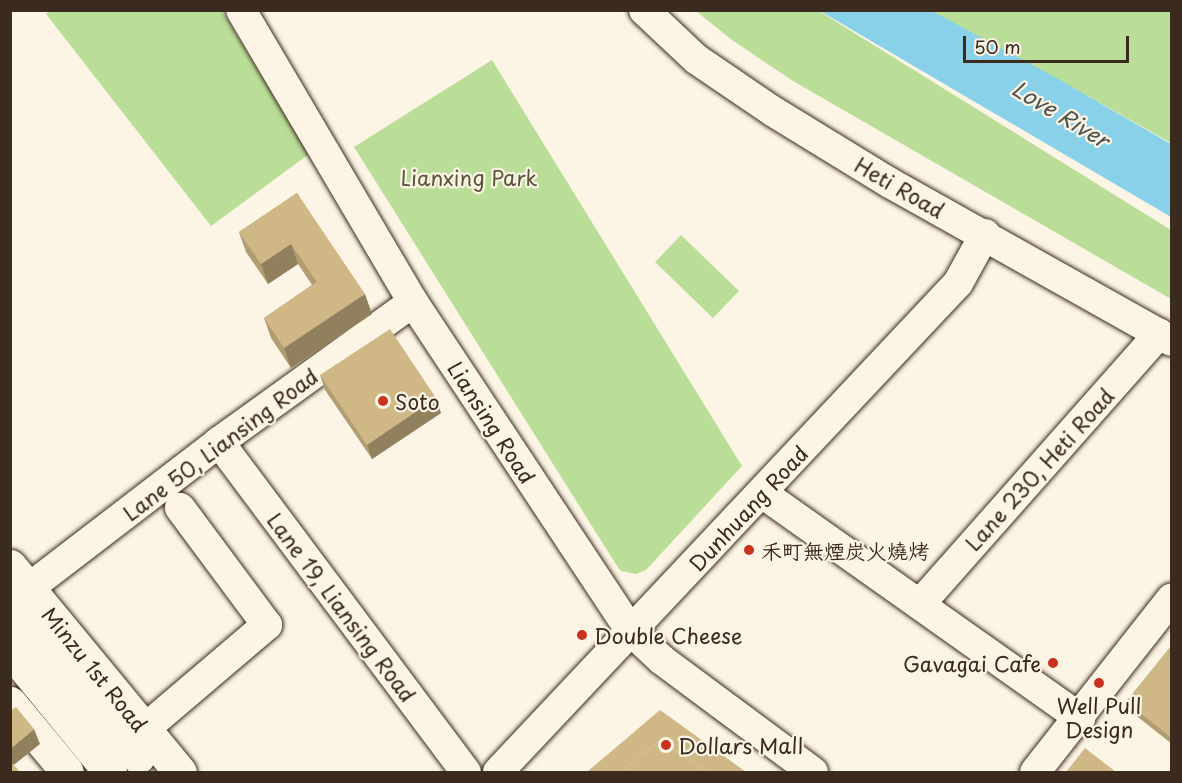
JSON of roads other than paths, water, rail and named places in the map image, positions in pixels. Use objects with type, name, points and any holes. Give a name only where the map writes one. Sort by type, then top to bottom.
[{"type":"main road","name":"Minzu 1st Road","points":[[17,587],[136,736],[180,772]]},
{"type":"main road","points":[[11,651],[110,772]]},
{"type":"main road","points":[[10,703],[67,772]]},
{"type":"main road","name":"Minzu 1st Road","points":[[136,736],[151,772]]},
{"type":"street","name":"Liansing Road","points":[[241,10],[413,302],[631,631],[662,660],[813,772]]},
{"type":"street","name":"Heti Road","points":[[644,10],[696,59],[774,112],[890,183],[985,234],[1165,337]]},
{"type":"street","name":"Dunhuang Road","points":[[498,772],[958,283],[985,234]]},
{"type":"street","name":"Lane 50, Liansing Road","points":[[17,587],[413,302]]},
{"type":"street","name":"Lane 230, Heti Road","points":[[920,604],[1165,337]]},
{"type":"street","name":"Lane 19, Liansing Road","points":[[219,442],[466,772]]},
{"type":"street","points":[[762,493],[1080,718]]},
{"type":"street","points":[[136,736],[267,625],[180,508]]},
{"type":"street","points":[[1035,772],[1080,718],[1172,598]]},
{"type":"water","name":"Love River","points":[[820,11],[932,11],[1060,80],[1171,144],[1171,217]]},
{"type":"place","name":"Soto","points":[[383,401]]},
{"type":"place","name":"禾町無煙炭火燒烤","points":[[749,550]]},
{"type":"place","name":"Double Cheese","points":[[582,635]]},
{"type":"place","name":"Gavagai Cafe","points":[[1053,663]]},
{"type":"place","name":"Well Pull Design","points":[[1099,683]]},
{"type":"place","name":"Dollars Mall","points":[[666,745]]},
{"type":"park label","name":"Lianxing Park","points":[[469,177]]}]
